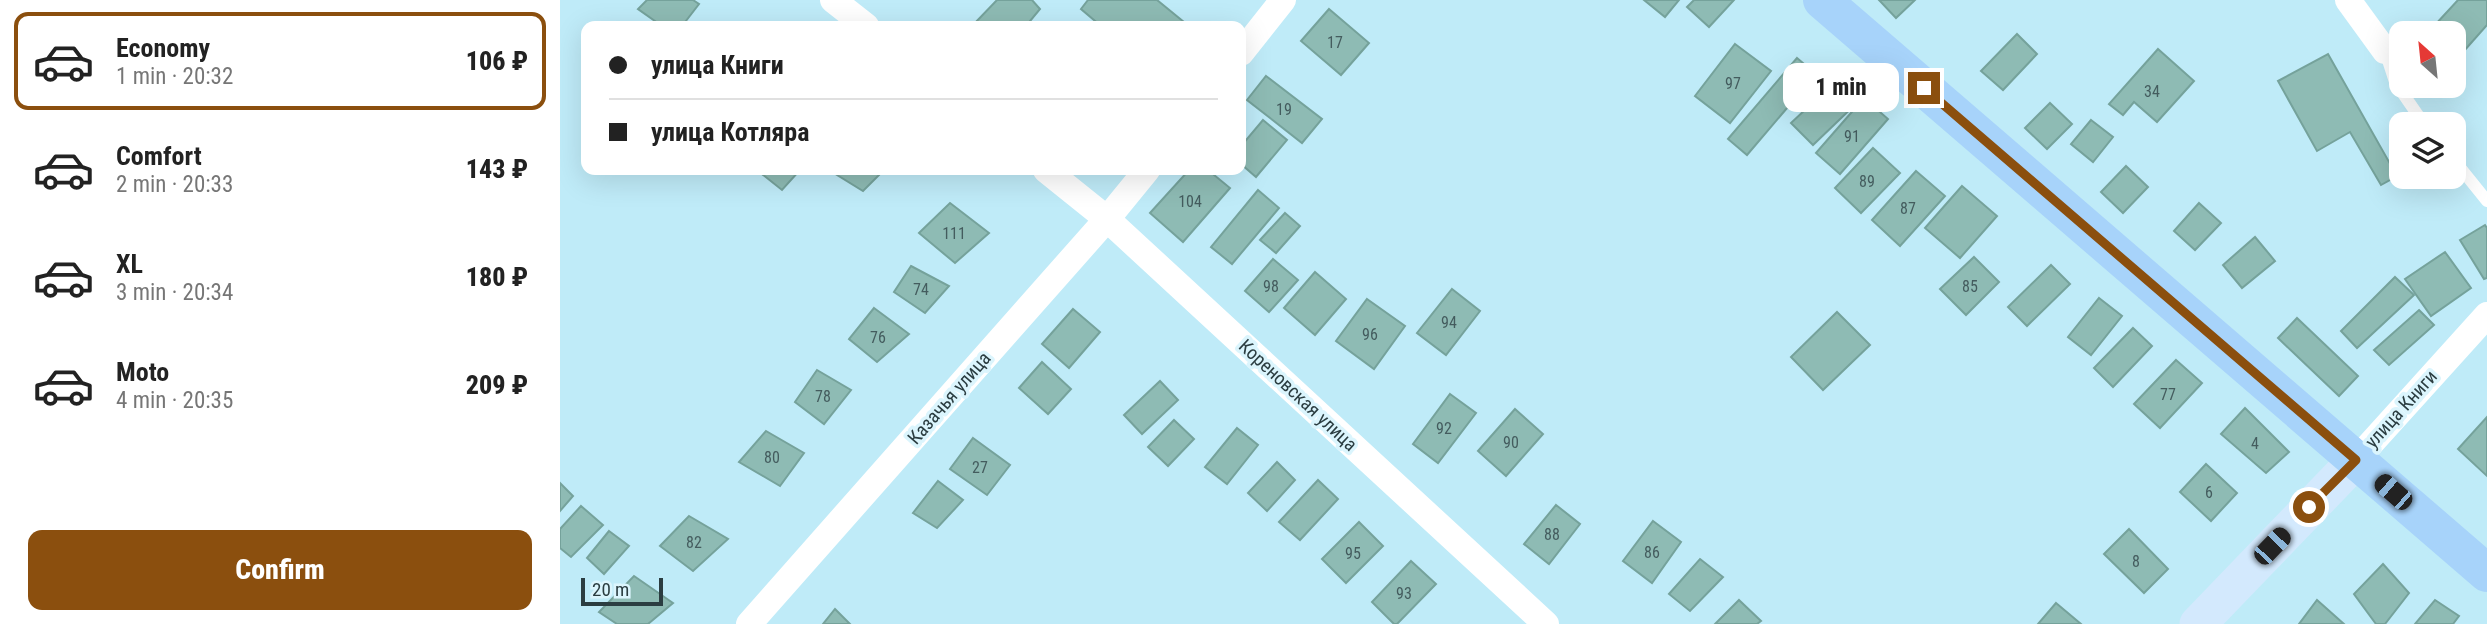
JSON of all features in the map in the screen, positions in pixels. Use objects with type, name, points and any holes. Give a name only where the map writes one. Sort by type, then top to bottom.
[{"type":"main road","points":[[1822,0],[2487,573]]},
{"type":"street","points":[[832,0],[859,21]]},
{"type":"street","points":[[1246,47],[1283,0]]},
{"type":"street","points":[[2348,0],[2385,51]]},
{"type":"street","name":"Кореновская улица","points":[[1052,175],[1107,219],[1546,624]]},
{"type":"street","name":"Казачья улица","points":[[749,624],[1143,175]]},
{"type":"street","name":"улица Книги","points":[[2198,624],[2356,460],[2487,314]]},
{"type":"lane","points":[[2385,51],[2395,82],[2416,112]]},
{"type":"lane","points":[[2466,175],[2487,201]]},
{"type":"building","points":[[647,0],[693,0],[699,4],[686,21],[655,21],[638,9]]},
{"type":"building","points":[[997,0],[1032,0],[1040,9],[1030,21],[977,21]]},
{"type":"building","points":[[1088,0],[1157,0],[1183,21],[1095,21],[1081,9]]},
{"type":"building","points":[[1644,0],[1679,0],[1665,17]]},
{"type":"building","points":[[1694,0],[1734,0],[1709,27],[1687,7]]},
{"type":"building","points":[[1879,0],[1915,0],[1896,18]]},
{"type":"building","points":[[2458,0],[2487,0],[2487,25],[2466,49],[2466,21],[2439,21]]},
{"type":"building","points":[[1329,9],[1369,43],[1341,75],[1301,41]]},
{"type":"building","points":[[2017,34],[2037,54],[2003,90],[1981,71]]},
{"type":"building","points":[[1735,44],[1771,71],[1730,123],[1695,96]]},
{"type":"building","points":[[2158,49],[2194,81],[2157,122],[2134,102],[2123,115],[2109,104]]},
{"type":"building","points":[[2328,54],[2389,162],[2389,180],[2381,185],[2350,132],[2317,151],[2278,81]]},
{"type":"building","points":[[1797,58],[1816,74],[1747,155],[1728,139]]},
{"type":"building","points":[[1266,76],[1322,119],[1302,143],[1247,100]]},
{"type":"building","points":[[1839,78],[1860,100],[1813,145],[1791,123]]},
{"type":"building","points":[[1864,98],[1888,119],[1840,174],[1816,153]]},
{"type":"building","points":[[2050,103],[2072,124],[2047,149],[2025,128]]},
{"type":"building","points":[[1263,120],[1287,140],[1256,177],[1246,168],[1246,140]]},
{"type":"building","points":[[2091,120],[2113,137],[2093,162],[2071,144]]},
{"type":"building","points":[[1873,148],[1900,173],[1861,213],[1835,188]]},
{"type":"building","points":[[2126,166],[2148,187],[2123,213],[2101,192]]},
{"type":"building","points":[[1916,171],[1945,196],[1900,246],[1872,220]]},
{"type":"building","points":[[763,175],[796,175],[782,190]]},
{"type":"building","points":[[837,175],[879,175],[863,191]]},
{"type":"building","points":[[1184,175],[1214,175],[1230,188],[1183,242],[1150,213]]},
{"type":"building","points":[[1962,186],[1997,216],[1960,258],[1925,228]]},
{"type":"building","points":[[1258,190],[1279,208],[1232,264],[1211,247]]},
{"type":"building","points":[[950,203],[989,233],[955,263],[919,233]]},
{"type":"building","points":[[2199,203],[2221,223],[2195,250],[2174,231]]},
{"type":"building","points":[[1285,213],[1300,226],[1276,253],[1260,240]]},
{"type":"building","points":[[2485,225],[2487,278],[2484,279],[2460,240]]},
{"type":"building","points":[[2255,237],[2275,261],[2242,288],[2223,265]]},
{"type":"building","points":[[2445,252],[2471,288],[2431,316],[2405,279]]},
{"type":"building","points":[[1974,257],[1999,282],[1966,315],[1940,289]]},
{"type":"building","points":[[1273,259],[1298,280],[1269,312],[1245,291]]},
{"type":"building","points":[[2051,265],[2070,284],[2027,326],[2008,307]]},
{"type":"building","points":[[911,266],[949,286],[925,313],[894,292]]},
{"type":"building","points":[[1315,272],[1346,299],[1315,335],[1284,308]]},
{"type":"building","points":[[2395,277],[2414,295],[2357,348],[2341,331]]},
{"type":"building","points":[[1452,289],[1480,311],[1446,355],[1417,333]]},
{"type":"building","points":[[2099,298],[2122,316],[2091,355],[2068,337]]},
{"type":"building","points":[[1367,299],[1405,326],[1374,369],[1336,341]]},
{"type":"building","points":[[874,308],[909,334],[877,362],[849,339]]},
{"type":"building","points":[[1073,309],[1100,332],[1069,368],[1042,344]]},
{"type":"building","points":[[2419,310],[2434,325],[2389,365],[2374,350]]},
{"type":"building","points":[[1837,312],[1870,345],[1823,390],[1791,357]]},
{"type":"building","points":[[2297,318],[2358,376],[2339,396],[2278,338]]},
{"type":"building","points":[[2133,328],[2152,346],[2113,387],[2094,368]]},
{"type":"building","points":[[2176,360],[2202,383],[2160,428],[2134,404]]},
{"type":"building","points":[[1042,362],[1071,389],[1048,414],[1019,388]]},
{"type":"building","points":[[817,370],[851,390],[824,424],[795,402]]},
{"type":"building","points":[[1160,381],[1178,400],[1142,434],[1124,415]]},
{"type":"building","points":[[1450,394],[1476,413],[1438,463],[1413,444]]},
{"type":"building","points":[[2245,408],[2289,452],[2266,473],[2221,434]]},
{"type":"building","points":[[1515,409],[1543,434],[1506,476],[1478,451]]},
{"type":"building","points":[[2487,417],[2487,476],[2458,449]]},
{"type":"building","points":[[1174,420],[1194,439],[1168,466],[1148,447]]},
{"type":"building","points":[[1237,428],[1258,445],[1227,484],[1205,467]]},
{"type":"building","points":[[766,431],[804,453],[780,486],[739,462]]},
{"type":"building","points":[[973,438],[1010,465],[987,495],[950,469]]},
{"type":"building","points":[[1277,462],[1295,480],[1267,511],[1248,493]]},
{"type":"building","points":[[2206,464],[2237,493],[2211,521],[2180,492]]},
{"type":"building","points":[[1318,480],[1338,499],[1300,540],[1279,522]]},
{"type":"building","points":[[938,481],[963,500],[937,528],[913,513]]},
{"type":"building","points":[[560,483],[573,496],[560,511]]},
{"type":"building","points":[[1556,505],[1580,524],[1549,564],[1524,544]]},
{"type":"building","points":[[581,506],[603,525],[571,557],[560,548],[560,529]]},
{"type":"building","points":[[689,516],[728,539],[693,571],[660,546]]},
{"type":"building","points":[[1653,521],[1681,542],[1652,583],[1623,561]]},
{"type":"building","points":[[1359,522],[1383,546],[1346,583],[1322,559]]},
{"type":"building","points":[[2129,529],[2168,569],[2144,593],[2104,554]]},
{"type":"building","points":[[609,531],[629,546],[604,574],[587,558]]},
{"type":"building","points":[[1700,559],[1723,577],[1690,611],[1669,594]]},
{"type":"building","points":[[1411,561],[1436,584],[1394,624],[1372,602]]},
{"type":"building","points":[[2383,564],[2409,593],[2385,624],[2376,624],[2354,594]]},
{"type":"building","points":[[634,576],[673,603],[648,624],[617,624],[599,612]]},
{"type":"building","points":[[1739,600],[1761,621],[1757,624],[1715,624]]},
{"type":"building","points":[[2317,600],[2344,624],[2299,624]]},
{"type":"building","points":[[2435,600],[2459,616],[2453,624],[2415,624]]},
{"type":"building","points":[[2056,603],[2081,624],[2038,624]]},
{"type":"building","points":[[835,609],[850,624],[823,624]]},
{"type":"route","points":[[1924,88],[2356,460],[2309,507]]}]
